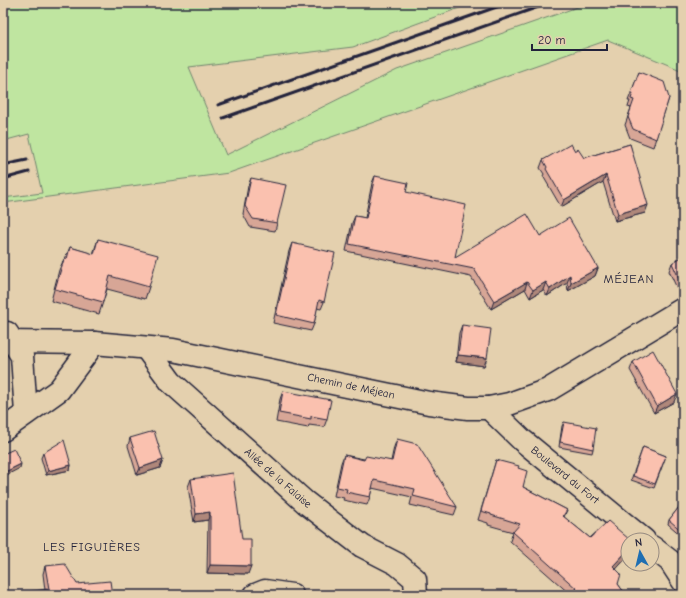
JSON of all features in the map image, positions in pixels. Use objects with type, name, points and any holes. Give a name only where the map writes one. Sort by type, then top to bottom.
[{"type":"street","name":"Chemin de Méjean","points":[[6,337],[172,350],[429,403],[468,408],[488,408],[509,404],[548,390],[683,309]]},
{"type":"street","points":[[6,337],[22,356],[26,413]]},
{"type":"street","points":[[3,430],[59,390],[94,343]]},
{"type":"street","name":"Allée de la Falaise","points":[[146,348],[171,382],[305,502],[362,546],[397,564],[415,579],[416,595]]},
{"type":"street","name":"Boulevard du Fort","points":[[488,408],[522,440],[634,532]]},
{"type":"street","points":[[660,553],[670,561],[683,581]]},
{"type":"street","points":[[255,595],[265,591],[292,595]]},
{"type":"green space","points":[[3,3],[473,3],[353,47],[189,67],[226,155],[397,70],[589,3],[683,3],[683,71],[608,40],[229,173],[3,203],[3,198],[42,193],[29,134],[3,141]]},
{"type":"building","points":[[639,72],[664,82],[669,98],[656,139],[633,129],[628,117],[634,100],[631,99],[633,93],[631,93]]},
{"type":"building","points":[[571,144],[575,151],[578,149],[584,158],[630,144],[648,205],[618,214],[606,175],[564,200],[546,169],[547,167],[543,160]]},
{"type":"building","points":[[375,176],[408,183],[406,192],[466,205],[455,257],[527,214],[540,236],[569,218],[598,268],[571,283],[570,275],[550,289],[546,282],[533,290],[527,282],[494,301],[474,269],[349,244],[355,216],[366,218]]},
{"type":"building","points":[[251,178],[286,185],[277,223],[253,219],[245,206]]},
{"type":"building","points":[[98,239],[158,255],[149,287],[110,276],[103,302],[55,289],[64,259],[67,259],[70,247],[94,254]]},
{"type":"building","points":[[292,243],[335,253],[324,302],[319,300],[314,324],[276,315]]},
{"type":"building","points":[[683,256],[683,287],[672,263]]},
{"type":"building","points":[[462,325],[491,329],[487,358],[458,355]]},
{"type":"building","points":[[653,350],[677,394],[657,406],[633,362]]},
{"type":"building","points":[[283,391],[331,400],[327,419],[311,416],[311,419],[279,413]]},
{"type":"building","points":[[564,422],[596,428],[593,449],[560,442]]},
{"type":"building","points":[[154,431],[163,460],[140,468],[130,438]]},
{"type":"building","points":[[397,439],[417,444],[457,507],[413,496],[415,489],[374,480],[370,497],[346,492],[347,489],[337,487],[344,455],[364,460],[366,456],[392,461]]},
{"type":"building","points":[[64,440],[71,465],[48,471],[43,453]]},
{"type":"building","points":[[643,447],[666,456],[655,484],[633,476]]},
{"type":"building","points":[[14,449],[21,464],[3,473],[3,454]]},
{"type":"building","points":[[496,460],[519,466],[518,468],[527,471],[523,487],[567,510],[563,516],[590,538],[608,521],[621,532],[620,559],[613,566],[621,574],[618,584],[626,595],[576,595],[573,592],[577,589],[513,532],[520,524],[481,511]]},
{"type":"building","points":[[233,473],[242,539],[251,539],[251,566],[210,565],[210,512],[196,514],[191,479]]},
{"type":"building","points":[[683,502],[683,532],[669,520]]},
{"type":"building","points":[[65,564],[77,584],[110,581],[112,595],[3,595],[49,589],[45,566]]},
{"type":"railway","points":[[218,105],[508,3]]},
{"type":"railway","points":[[223,118],[550,3]]},
{"type":"railway","points":[[3,165],[27,160]]},
{"type":"railway","points":[[3,179],[29,172]]},
{"type":"district","name":"MÉJEAN","points":[[629,279]]},
{"type":"district","name":"LES FIGUIÈRES","points":[[92,547]]}]
